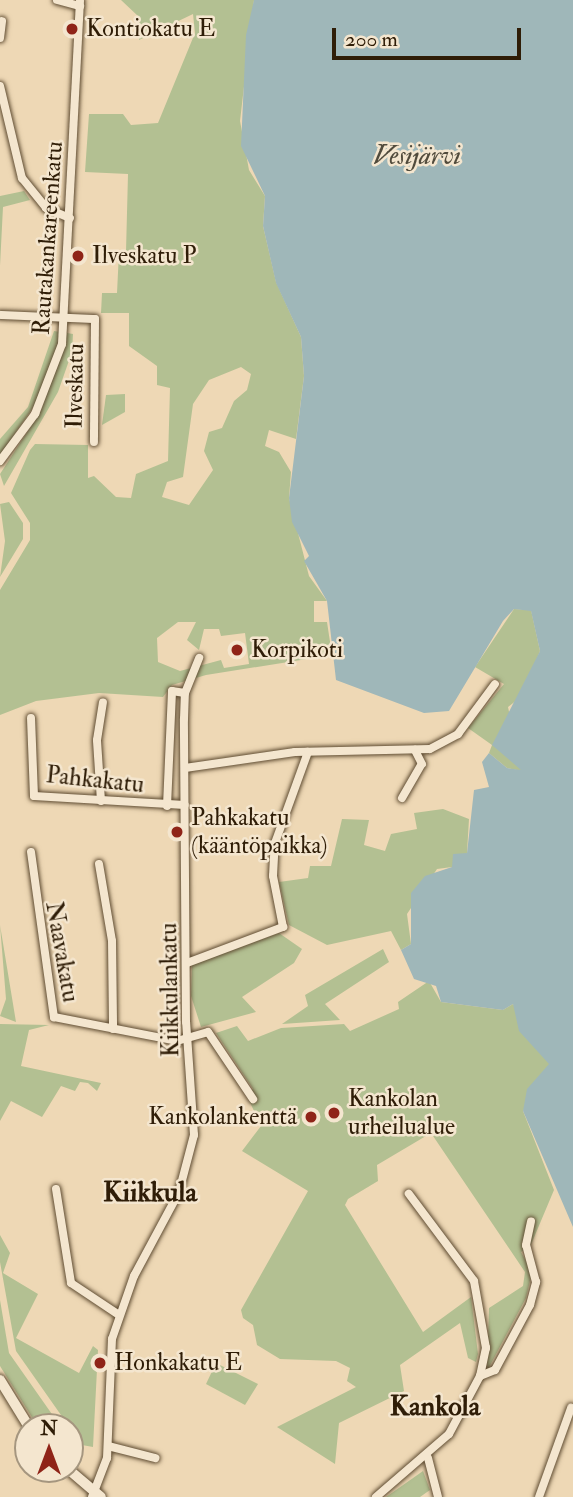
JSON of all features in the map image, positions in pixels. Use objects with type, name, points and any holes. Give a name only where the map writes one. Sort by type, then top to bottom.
[{"type":"main road","points":[[0,1380],[20,1413]]},
{"type":"main road","points":[[83,1483],[96,1495]]},
{"type":"street","points":[[57,0],[80,3]]},
{"type":"street","name":"Rautakankareenkatu","points":[[0,461],[51,380],[64,317],[80,3]]},
{"type":"street","points":[[0,38],[2,21]]},
{"type":"street","points":[[0,86],[22,178],[46,208],[69,218]]},
{"type":"street","points":[[0,315],[64,317]]},
{"type":"street","name":"Ilveskatu","points":[[64,317],[95,319],[94,442]]},
{"type":"street","points":[[167,806],[172,691],[185,693],[199,659]]},
{"type":"street","points":[[185,768],[307,752],[430,749],[458,734],[495,684]]},
{"type":"street","name":"Kiikkulankatu","points":[[96,1495],[108,1446],[110,1353],[119,1315],[179,1192],[193,1146],[195,1100],[182,1040],[187,963],[185,693]]},
{"type":"street","points":[[101,801],[97,740],[103,702]]},
{"type":"street","name":"Pahkakatu","points":[[31,718],[34,796],[185,806]]},
{"type":"street","points":[[402,798],[430,749]]},
{"type":"street","points":[[415,750],[422,764]]},
{"type":"street","points":[[187,963],[283,927],[272,876],[275,843],[307,752]]},
{"type":"street","name":"Naavakatu","points":[[30,852],[54,1017],[182,1040],[210,1034],[253,1099]]},
{"type":"street","points":[[99,864],[112,941],[113,1029]]},
{"type":"street","points":[[57,1189],[71,1283],[119,1315]]},
{"type":"street","points":[[376,1497],[428,1458],[449,1434],[480,1376],[486,1348],[482,1300],[440,1231],[409,1194]]},
{"type":"street","points":[[480,1376],[495,1370],[530,1305],[536,1282],[526,1245],[531,1222]]},
{"type":"street","points":[[539,1497],[571,1408]]},
{"type":"street","points":[[108,1446],[155,1458]]},
{"type":"street","points":[[428,1458],[438,1497]]},
{"type":"green space","points":[[121,0],[254,0],[240,121],[249,170],[265,196],[263,226],[276,282],[301,337],[304,376],[296,439],[269,430],[265,446],[279,452],[291,472],[289,498],[309,576],[327,601],[314,601],[314,622],[327,622],[332,655],[206,675],[172,685],[163,697],[99,693],[36,701],[0,715],[0,590],[30,540],[30,523],[11,493],[30,450],[35,444],[88,445],[88,478],[94,476],[116,497],[131,498],[136,474],[168,461],[170,388],[157,385],[157,366],[129,346],[129,313],[101,313],[102,293],[117,293],[119,252],[126,251],[128,174],[85,172],[89,114],[123,114],[131,125],[158,123],[195,33],[193,14],[139,40],[139,17]],"holes":[[[241,367],[251,374],[247,390],[234,401],[222,428],[209,432],[204,451],[213,470],[189,505],[162,497],[167,482],[183,477],[193,404],[209,380]],[[178,622],[196,622],[187,640],[199,650],[204,629],[219,629],[221,636],[245,633],[249,664],[224,668],[221,660],[180,671],[158,662],[157,638]]]},
{"type":"green space","points":[[24,191],[30,200],[3,207],[0,266],[0,196]]},
{"type":"green space","points":[[54,331],[60,332],[58,344],[34,406],[0,455],[0,439],[28,407]]},
{"type":"green space","points":[[67,333],[73,334],[72,352],[58,392],[4,486],[0,474],[41,411]]},
{"type":"green space","points":[[125,394],[125,412],[102,425],[106,395]]},
{"type":"green space","points":[[9,502],[23,523],[23,539],[0,577],[5,541],[0,504]]},
{"type":"green space","points":[[514,609],[531,610],[540,651],[522,696],[508,707],[522,771],[507,768],[489,753],[492,745],[468,728],[504,684],[475,667]]},
{"type":"green space","points":[[443,809],[469,819],[467,853],[452,867],[437,869],[407,914],[411,944],[401,950],[391,931],[327,945],[289,925],[279,882],[308,878],[310,866],[331,866],[342,819],[369,820],[364,845],[385,851],[391,834],[417,829],[414,813]]},
{"type":"green space","points":[[0,925],[16,1022],[0,1016],[6,999]]},
{"type":"green space","points":[[279,933],[302,949],[294,963],[242,997],[256,1012],[201,1027],[191,996],[192,965]]},
{"type":"green space","points":[[383,949],[389,962],[325,1004],[340,1020],[282,1024],[308,1006],[305,995]]},
{"type":"green space","points":[[429,981],[441,1002],[503,1010],[513,1004],[550,1064],[523,1111],[554,1190],[530,1247],[521,1252],[532,1272],[526,1298],[487,1371],[489,1308],[523,1286],[525,1272],[431,1133],[377,1165],[378,1181],[348,1199],[345,1205],[423,1332],[471,1297],[478,1354],[476,1362],[468,1358],[460,1323],[400,1365],[404,1391],[339,1423],[335,1464],[277,1427],[356,1387],[347,1381],[350,1368],[336,1361],[280,1359],[257,1345],[253,1325],[243,1318],[241,1310],[308,1191],[242,1151],[261,1126],[246,1094],[253,1089],[216,1033],[237,1026],[248,1041],[281,1028],[344,1024],[350,1031],[399,1009],[398,1002]]},
{"type":"green space","points":[[0,1024],[49,1025],[29,1030],[21,1066],[101,1083],[97,1091],[88,1083],[80,1082],[75,1091],[61,1086],[42,1117],[11,1101],[0,1121]]},
{"type":"green space","points":[[0,1235],[10,1253],[3,1273],[38,1294],[16,1338],[79,1373],[93,1346],[98,1350],[93,1447],[84,1445],[84,1413],[60,1413],[16,1351],[0,1262]]},
{"type":"green space","points":[[0,1300],[9,1353],[51,1413],[29,1413],[0,1366]]},
{"type":"green space","points":[[216,1363],[258,1384],[245,1405],[206,1384]]},
{"type":"green space","points":[[423,1471],[430,1490],[420,1497],[386,1497]]},
{"type":"water","name":"Vesijärvi","points":[[254,0],[573,0],[573,1227],[523,1111],[527,1089],[549,1064],[519,1031],[513,1004],[503,1010],[441,1002],[436,986],[414,979],[401,950],[411,944],[411,893],[425,876],[452,867],[453,854],[467,853],[474,790],[489,787],[482,762],[489,753],[507,768],[521,770],[492,745],[540,651],[531,611],[514,609],[503,621],[449,711],[424,713],[336,680],[327,601],[304,561],[309,556],[292,522],[289,498],[304,376],[301,337],[276,283],[263,226],[265,196],[241,146],[246,35]]},
{"type":"place","name":"Kontiokatu E","points":[[72,29]]},
{"type":"place","name":"Ilveskatu P","points":[[78,256]]},
{"type":"place","name":"Korpikoti","points":[[237,650]]},
{"type":"place","name":"Pahkakatu (kääntöpaikka)","points":[[177,832]]},
{"type":"place","name":"Kankolan urheilualue","points":[[334,1113]]},
{"type":"place","name":"Kankolankenttä","points":[[311,1117]]},
{"type":"place","name":"Honkakatu E","points":[[100,1363]]},
{"type":"district","name":"Kiikkula","points":[[150,1193]]},
{"type":"district","name":"Kankola","points":[[435,1407]]}]
